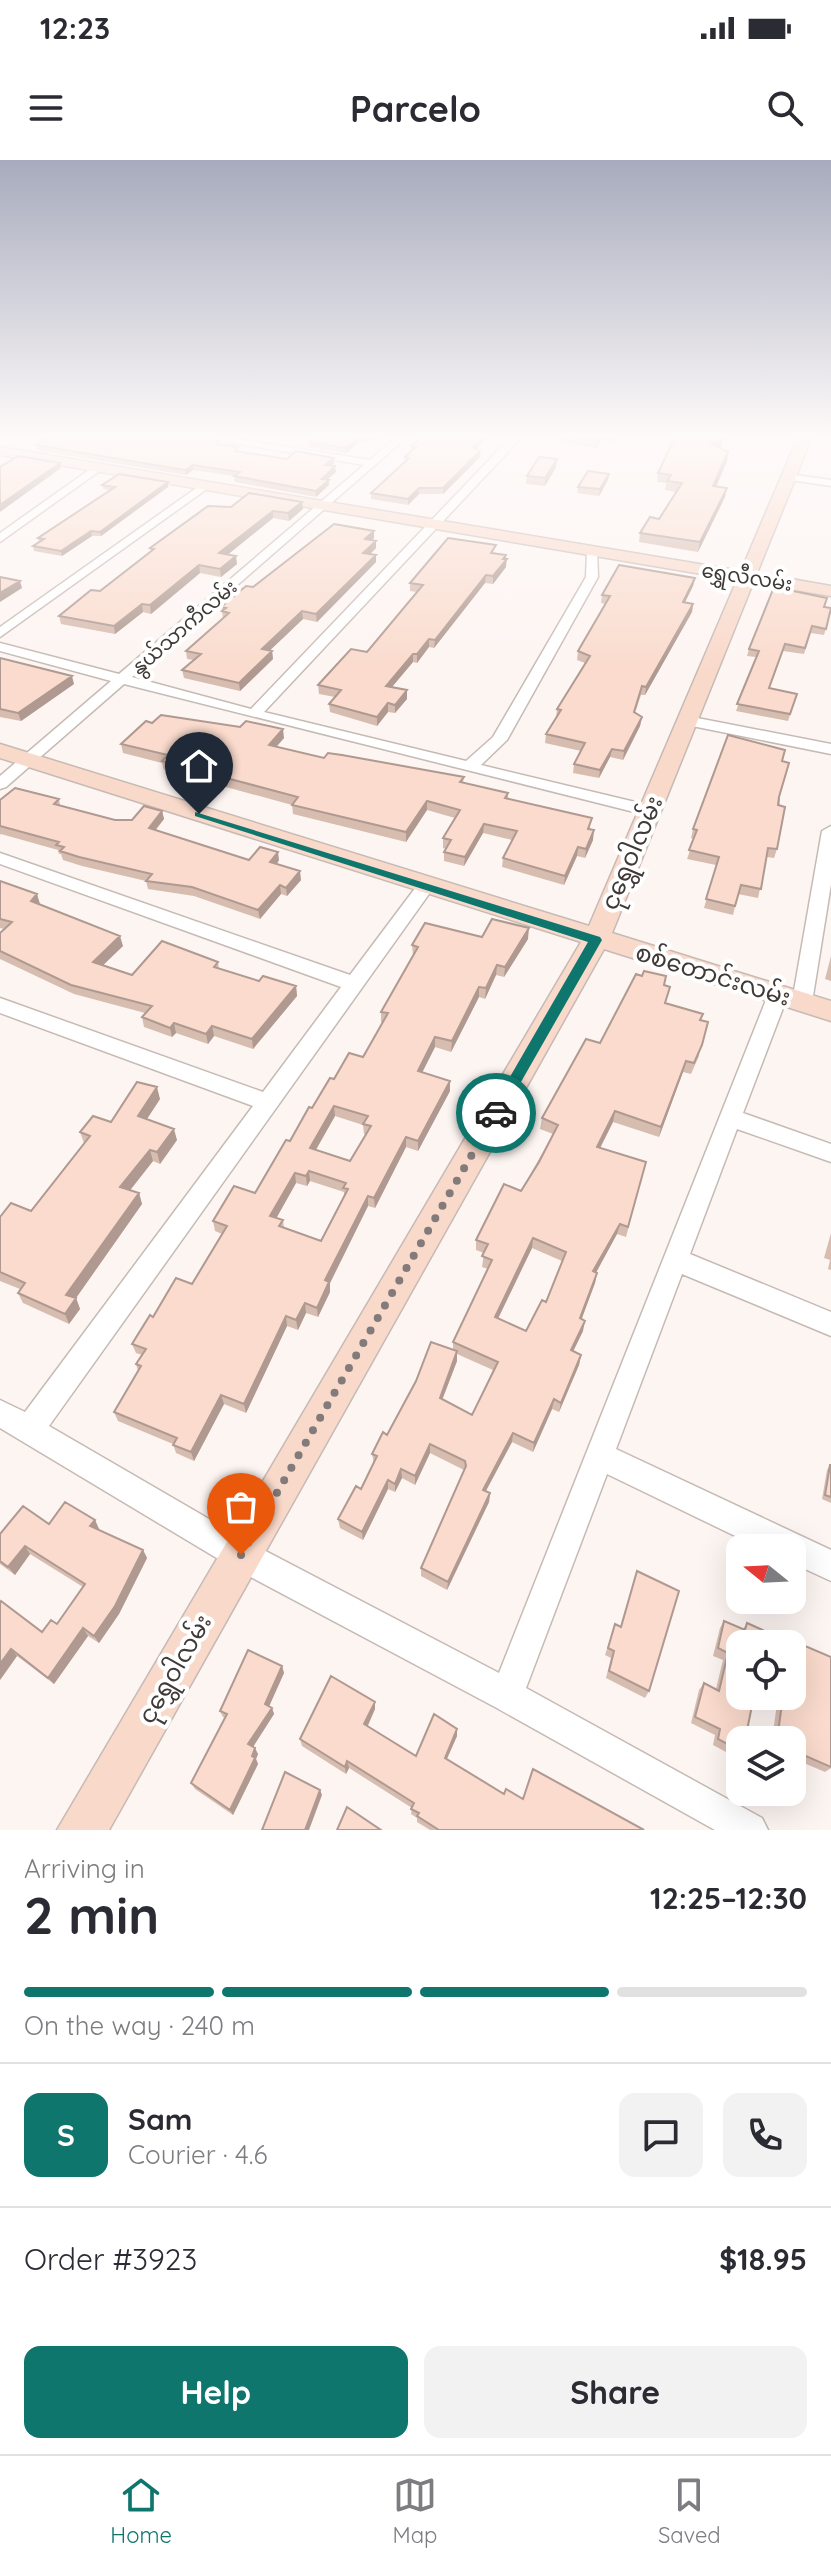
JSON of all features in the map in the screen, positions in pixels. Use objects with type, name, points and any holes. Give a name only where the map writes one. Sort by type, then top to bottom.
[{"type":"street","points":[[0,538],[32,515]]},
{"type":"street","points":[[0,633],[165,515]]},
{"type":"street","name":"နွယ်သာကီလမ်း","points":[[0,784],[313,515]]},
{"type":"street","name":"ရွှေလီလမ်း","points":[[382,515],[831,591]]},
{"type":"street","points":[[254,714],[443,515]]},
{"type":"street","name":"ငုရွှေဝါလမ်း","points":[[82,1830],[596,940],[773,515]]},
{"type":"street","points":[[469,767],[499,740],[545,660],[592,577],[593,551]]},
{"type":"street","points":[[0,647],[125,677],[254,714],[650,811]]},
{"type":"street","points":[[687,721],[831,749]]},
{"type":"street","name":"စစ်တောင်းလမ်း","points":[[0,751],[425,887],[831,1011]]},
{"type":"street","points":[[507,1695],[731,1118],[790,998],[831,831]]},
{"type":"street","points":[[0,858],[354,984]]},
{"type":"street","points":[[29,1430],[425,887]]},
{"type":"street","points":[[0,1005],[268,1103]]},
{"type":"street","points":[[731,1118],[831,1153]]},
{"type":"street","points":[[676,1260],[831,1324]]},
{"type":"street","points":[[0,1413],[241,1555],[507,1695],[750,1830]]},
{"type":"street","points":[[600,1456],[831,1566]]},
{"type":"building","points":[[73,515],[123,515],[100,532],[91,531],[61,551],[33,546],[44,539],[38,538]]},
{"type":"building","points":[[196,515],[268,515],[219,553],[236,556],[220,569],[199,565],[150,605],[142,604],[114,626],[59,616],[91,590],[100,591],[154,549],[150,548]]},
{"type":"building","points":[[662,515],[714,515],[700,542],[640,533],[650,517],[659,519]]},
{"type":"building","points":[[334,524],[374,531],[365,539],[376,541],[363,553],[376,555],[316,614],[302,611],[262,649],[272,651],[239,683],[182,670],[201,654],[186,651],[229,613],[222,611],[226,608],[221,607],[246,586],[253,587]]},
{"type":"building","points":[[448,538],[496,545],[491,553],[506,555],[503,559],[507,559],[493,576],[486,575],[435,640],[429,639],[417,654],[413,654],[386,686],[407,690],[395,705],[388,703],[377,717],[329,704],[341,690],[318,685],[351,649],[367,652],[423,585],[410,583]]},
{"type":"building","points":[[619,565],[695,578],[683,602],[693,604],[646,687],[642,686],[634,712],[642,717],[624,751],[612,749],[600,770],[574,764],[585,743],[546,734],[561,710],[557,709],[590,656],[578,651],[610,596],[602,595]]},
{"type":"building","points":[[0,577],[20,581],[0,593]]},
{"type":"building","points":[[774,587],[827,598],[824,607],[831,608],[826,629],[812,626],[805,648],[785,644],[769,688],[797,694],[790,714],[737,704],[759,651],[749,649]]},
{"type":"building","points":[[0,658],[72,676],[18,713],[0,709]]},
{"type":"building","points":[[161,715],[240,727],[246,721],[283,729],[269,745],[324,758],[328,753],[464,777],[460,782],[508,793],[505,798],[592,818],[588,829],[594,830],[586,849],[578,847],[565,876],[503,858],[517,831],[484,824],[465,857],[444,852],[451,840],[443,838],[460,810],[427,801],[406,832],[292,805],[298,797],[162,761],[168,755],[121,744],[146,721],[152,723]]},
{"type":"building","points":[[728,735],[785,750],[782,761],[789,763],[779,797],[778,805],[785,807],[777,849],[768,848],[761,889],[741,885],[735,906],[706,899],[719,857],[689,850],[697,830],[693,829]]},
{"type":"building","points":[[15,788],[59,799],[54,804],[115,820],[132,820],[144,806],[162,811],[149,828],[249,860],[260,847],[278,852],[270,862],[300,871],[286,888],[280,885],[258,910],[192,887],[146,881],[152,874],[60,851],[64,847],[56,845],[59,842],[0,826],[0,800]]},
{"type":"building","points":[[0,881],[37,894],[31,901],[120,936],[93,962],[132,975],[162,941],[218,962],[214,967],[259,981],[263,976],[296,986],[252,1039],[212,1026],[206,1034],[174,1023],[170,1028],[142,1017],[152,1006],[71,985],[0,951],[0,933],[12,922],[0,919]]},
{"type":"building","points":[[492,919],[529,928],[505,967],[497,965],[486,988],[479,987],[452,1041],[435,1037],[418,1071],[450,1081],[418,1141],[406,1137],[374,1198],[368,1196],[325,1280],[329,1282],[317,1308],[305,1303],[296,1320],[286,1316],[244,1404],[221,1395],[191,1452],[173,1445],[177,1438],[114,1412],[141,1366],[136,1364],[146,1349],[132,1344],[150,1315],[153,1317],[176,1278],[192,1284],[227,1226],[213,1221],[234,1186],[255,1193],[286,1140],[290,1141],[309,1107],[312,1108],[330,1078],[334,1079],[349,1053],[363,1057],[388,1013],[381,1012],[418,947],[412,945],[425,923],[482,937]],"holes":[[[334,1106],[368,1116],[363,1124],[371,1126],[350,1161],[310,1148]],[[309,1171],[346,1183],[343,1188],[348,1189],[321,1241],[279,1226],[283,1220],[270,1216],[295,1173],[306,1176]]]},
{"type":"building","points":[[644,971],[666,976],[664,985],[670,987],[665,1003],[703,1014],[700,1020],[708,1022],[702,1045],[694,1063],[686,1061],[661,1127],[615,1111],[597,1147],[646,1162],[628,1227],[620,1224],[593,1271],[597,1273],[580,1318],[585,1321],[571,1350],[581,1355],[561,1403],[554,1399],[534,1443],[513,1433],[483,1490],[490,1493],[448,1582],[421,1568],[466,1466],[465,1461],[430,1444],[415,1476],[401,1469],[395,1484],[388,1480],[362,1532],[338,1519],[356,1486],[361,1489],[377,1456],[372,1454],[383,1432],[387,1435],[416,1381],[431,1342],[457,1351],[440,1398],[472,1415],[498,1362],[453,1342],[492,1260],[482,1256],[488,1244],[476,1240],[504,1184],[521,1191],[539,1162],[558,1125],[542,1118],[586,1039],[600,1043],[636,974],[642,976]],"holes":[[[533,1238],[566,1252],[546,1302],[542,1300],[526,1331],[495,1317]]]},
{"type":"building","points":[[137,1082],[157,1087],[138,1116],[174,1129],[157,1152],[150,1150],[120,1187],[139,1193],[66,1295],[76,1298],[65,1314],[18,1293],[25,1283],[0,1272],[0,1217],[11,1203],[31,1211],[90,1136],[80,1132],[93,1116],[111,1122]]},
{"type":"building","points":[[831,1465],[831,1497],[825,1495]]},
{"type":"building","points":[[65,1502],[95,1520],[90,1526],[143,1550],[115,1606],[94,1636],[83,1628],[48,1678],[11,1649],[0,1664],[0,1603],[42,1632],[51,1620],[57,1624],[85,1584],[25,1546],[8,1567],[0,1561],[0,1534],[23,1506],[49,1524]]},
{"type":"building","points":[[637,1571],[679,1591],[649,1691],[609,1671],[614,1651],[608,1648],[615,1624],[621,1627]]},
{"type":"building","points":[[724,1621],[745,1630],[726,1630],[726,1652],[718,1648]]},
{"type":"building","points":[[747,1623],[763,1630],[745,1630]]},
{"type":"building","points":[[806,1646],[831,1657],[831,1767],[806,1756],[806,1726],[779,1726],[781,1710],[806,1710]]},
{"type":"building","points":[[248,1650],[282,1666],[265,1704],[272,1708],[248,1744],[255,1748],[252,1756],[255,1758],[230,1810],[191,1783],[227,1714],[220,1711]]},
{"type":"building","points":[[726,1661],[726,1710],[751,1710],[748,1726],[726,1726],[726,1743],[718,1739],[720,1729],[695,1717],[704,1683],[719,1691]]},
{"type":"building","points":[[331,1676],[375,1702],[364,1724],[416,1756],[434,1714],[457,1729],[445,1758],[504,1794],[506,1789],[523,1799],[533,1769],[644,1830],[439,1830],[417,1816],[419,1813],[411,1809],[414,1803],[347,1761],[345,1767],[300,1739]]},
{"type":"building","points":[[285,1772],[320,1790],[305,1830],[262,1830]]},
{"type":"building","points":[[347,1807],[381,1830],[337,1830]]},
{"type":"way so far","points":[[241,1555],[496,1113]]},
{"type":"route","points":[[199,814],[596,940],[496,1113]]}]
